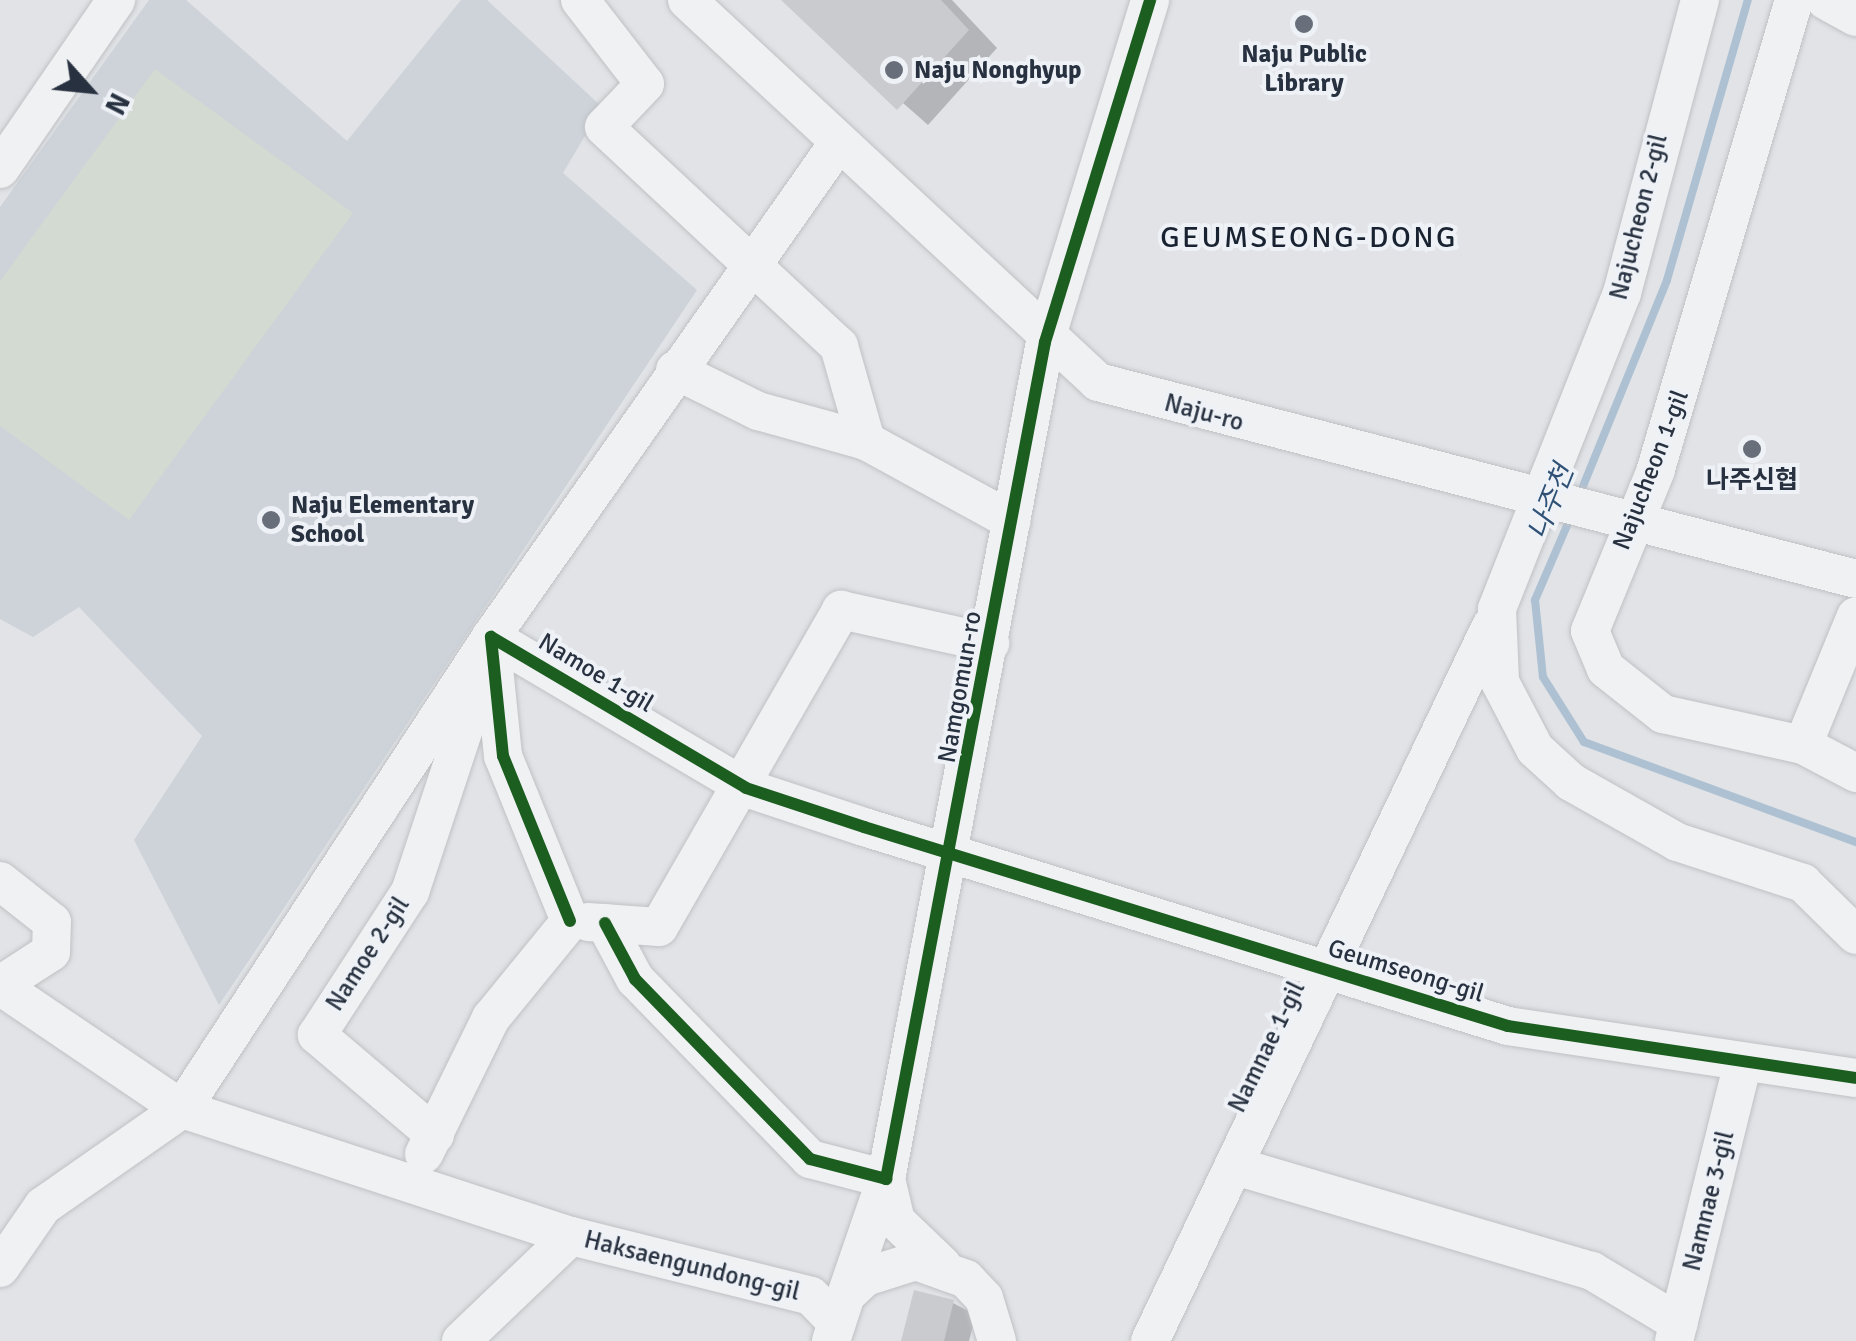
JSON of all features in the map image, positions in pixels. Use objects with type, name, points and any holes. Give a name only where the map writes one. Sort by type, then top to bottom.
[{"type":"street","points":[[580,0],[645,84],[604,127],[838,346],[866,441]]},
{"type":"street","name":"Naju-ro","points":[[688,0],[1045,342],[1122,392],[1856,579]]},
{"type":"street","name":"Namgomun-ro","points":[[834,1326],[886,1179],[954,852],[1045,342],[1150,0]]},
{"type":"street","name":"Najucheon 2-gil","points":[[1700,0],[1622,292],[1547,502],[1497,609],[1507,706],[1571,782],[1678,842],[1803,883],[1856,934]]},
{"type":"street","name":"Najucheon 1-gil","points":[[1794,0],[1632,522],[1592,611],[1606,669],[1663,714],[1804,745],[1856,773]]},
{"type":"street","points":[[1824,0],[1856,16]]},
{"type":"street","points":[[0,169],[114,1]]},
{"type":"street","points":[[0,1268],[43,1206],[182,1109],[490,654],[748,261],[839,142]]},
{"type":"street","points":[[675,370],[758,411],[866,441],[1012,520]]},
{"type":"street","name":"Namnae 1-gil","points":[[1150,1341],[1497,609]]},
{"type":"street","name":"Namgomun-ro","points":[[746,788],[841,610],[990,643]]},
{"type":"street","points":[[1804,745],[1856,616]]},
{"type":"street","points":[[490,654],[503,756],[588,922],[635,979],[810,1159],[886,1179],[896,1221],[942,1266],[984,1298],[1014,1341]]},
{"type":"street","name":"Namoe 1-gil","points":[[490,654],[746,788],[954,852]]},
{"type":"street","name":"Namoe 2-gil","points":[[435,1135],[317,1035],[410,892],[466,708],[490,654]]},
{"type":"street","points":[[410,1180],[491,1018],[588,922],[659,927],[746,788]]},
{"type":"street","name":"Geumseong-gil","points":[[954,852],[1508,1026],[1856,1078]]},
{"type":"street","points":[[0,881],[52,922],[51,952],[0,985],[182,1109],[410,1180],[572,1236]]},
{"type":"street","name":"Namnae 3-gil","points":[[1676,1332],[1743,1062]]},
{"type":"street","points":[[1235,1166],[1592,1271],[1676,1332]]},
{"type":"street","name":"Haksaengundong-gil","points":[[461,1341],[572,1236],[811,1296],[834,1326]]},
{"type":"street","points":[[834,1326],[889,1265],[942,1266]]},
{"type":"street","points":[[984,1298],[997,1341]]},
{"type":"shaded area","name":"Naju Elementary School","points":[[149,0],[186,0],[347,141],[461,0],[487,0],[602,107],[563,173],[697,290],[219,1005],[134,840],[202,736],[79,607],[33,637],[0,619],[0,207]]},
{"type":"shaded area","points":[[155,69],[353,213],[129,520],[0,426],[0,281]]},
{"type":"building","name":"Naju Nonghyup","points":[[781,0],[941,0],[969,30],[897,110]]},
{"type":"building","points":[[914,1290],[954,1300],[944,1341],[901,1341]]},
{"type":"waterway","name":"나주천","points":[[1579,496],[1667,280],[1748,0]]},
{"type":"waterway","name":"나주천","points":[[1572,514],[1535,600],[1543,677],[1584,742],[1856,842]]},
{"type":"cycle path","points":[[605,923],[635,979],[810,1159],[886,1179],[1045,342],[1150,0]]},
{"type":"cycle path","points":[[570,921],[503,756],[491,637],[746,788],[864,827],[1508,1026],[1856,1078]]},
{"type":"place","name":"Naju Public Library","points":[[1304,24]]},
{"type":"place","name":"Naju Nonghyup","points":[[894,70]]},
{"type":"place","name":"나주신협","points":[[1752,449]]},
{"type":"place","name":"Naju Elementary School","points":[[271,520]]},
{"type":"district","name":"GEUMSEONG-DONG","points":[[1309,238]]}]
